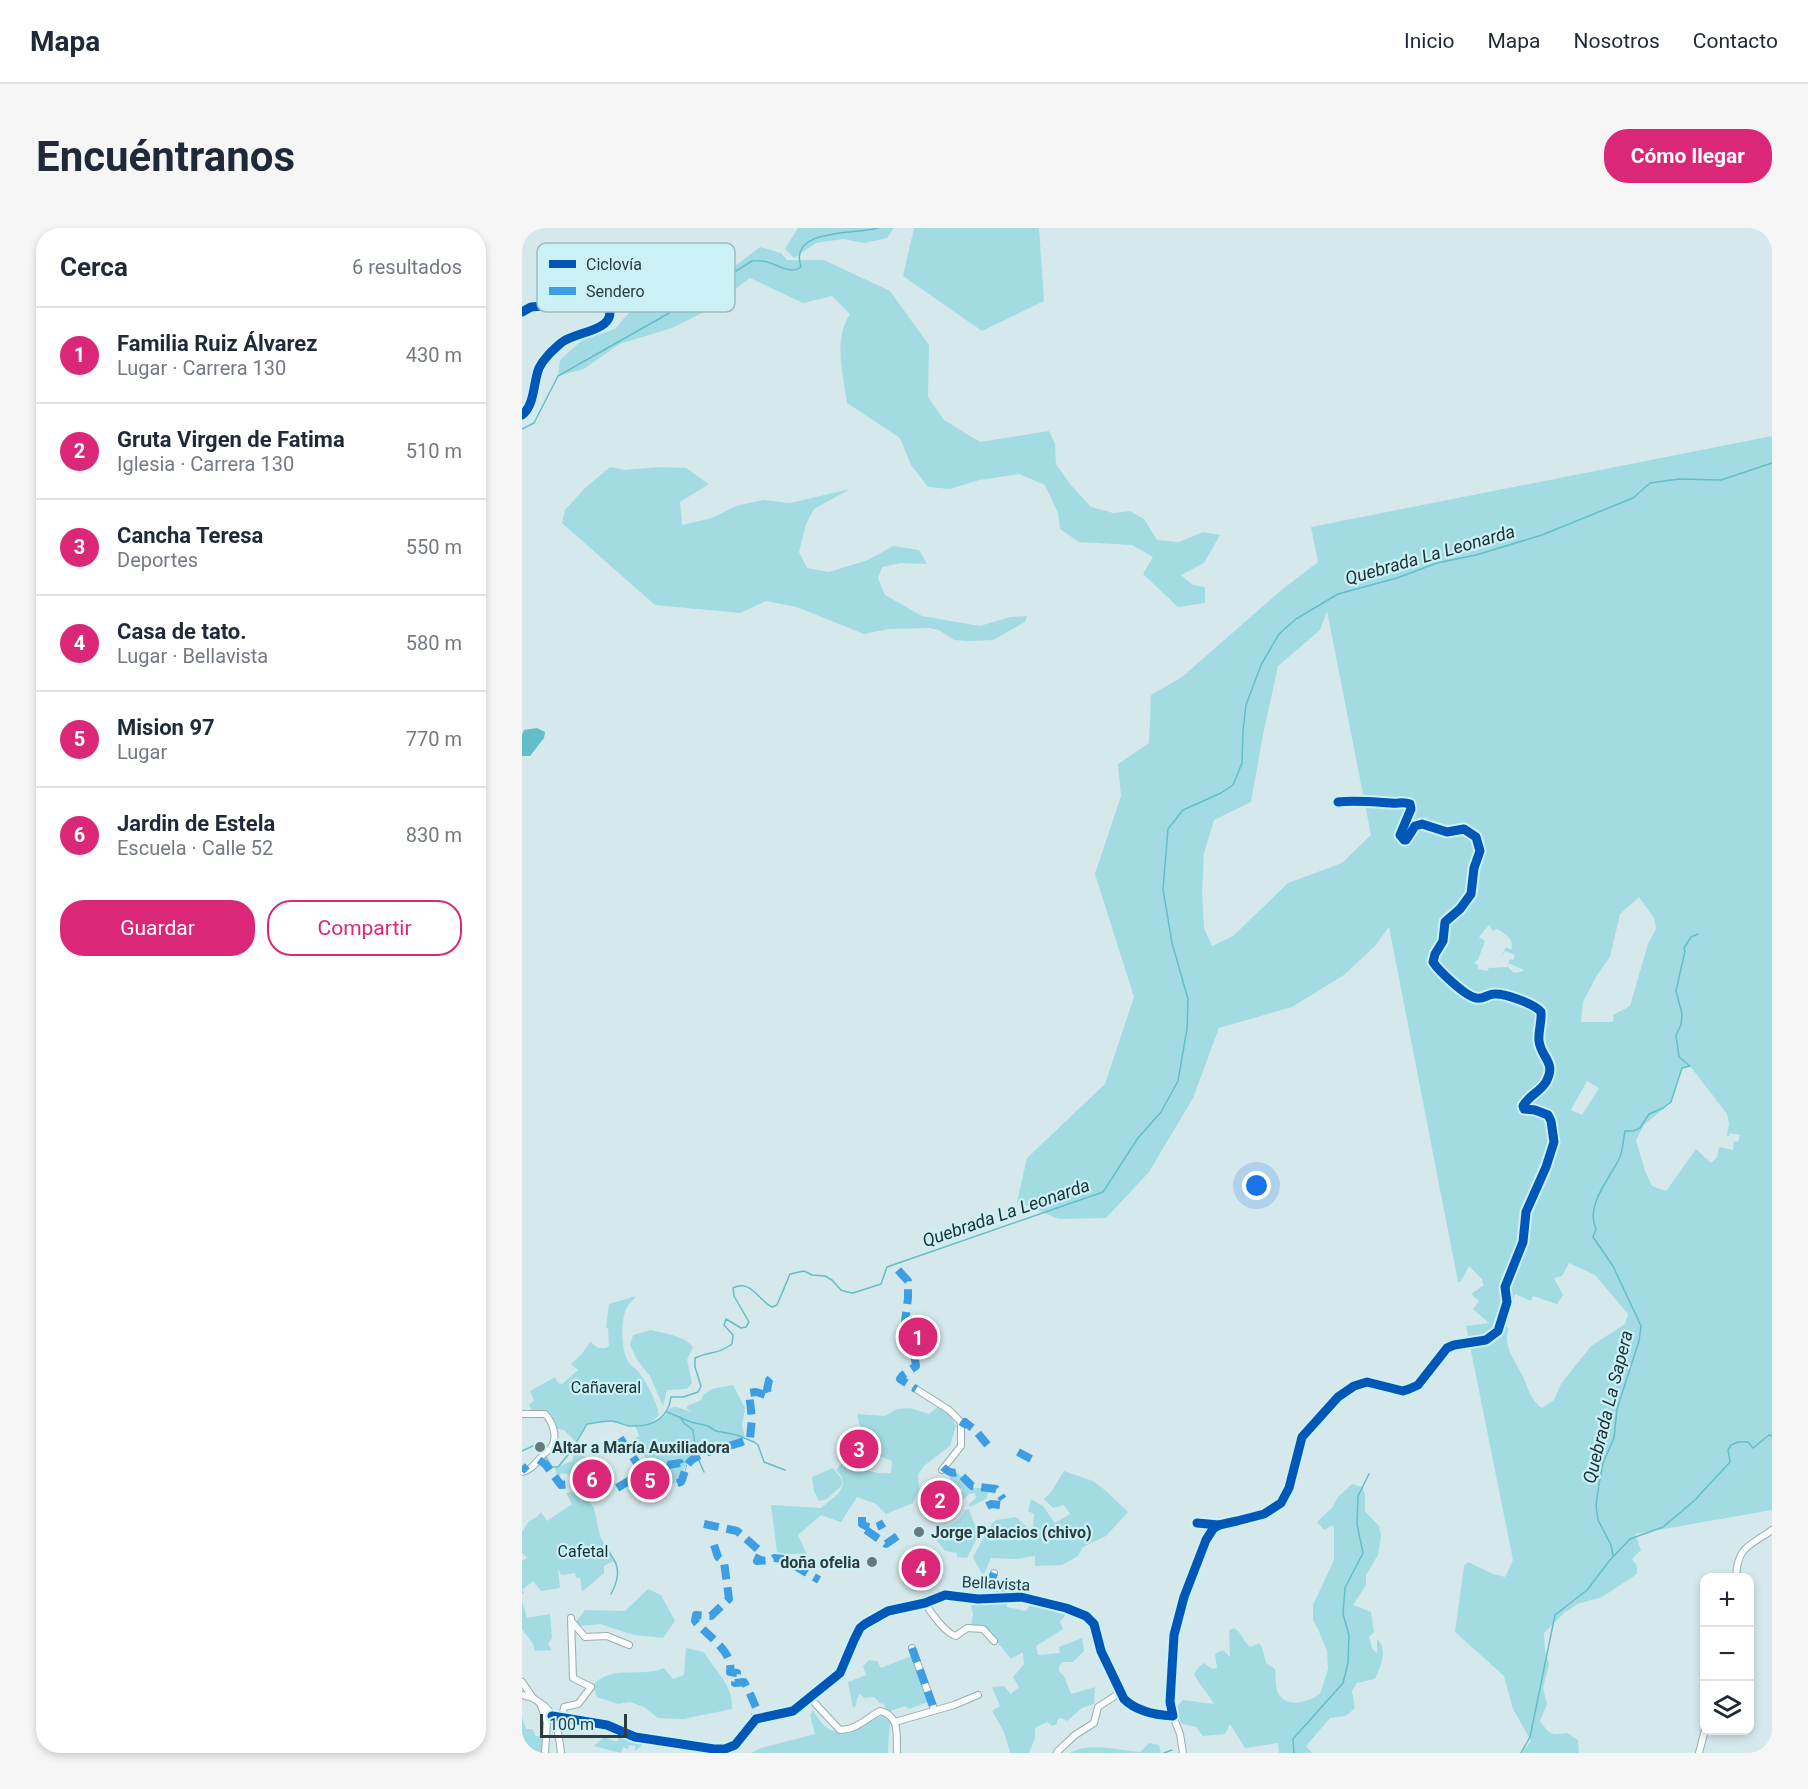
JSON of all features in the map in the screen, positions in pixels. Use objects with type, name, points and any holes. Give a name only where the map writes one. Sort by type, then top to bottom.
[{"type":"street","points":[[522,312],[537,306]]},
{"type":"street","points":[[522,415],[527,412],[540,365],[548,355],[564,340],[601,326],[610,312]]},
{"type":"street","points":[[1197,1523],[1219,1525],[1264,1514],[1281,1503],[1289,1488],[1302,1437],[1338,1397],[1354,1386],[1367,1382],[1402,1390],[1409,1389],[1418,1385],[1447,1348],[1486,1340],[1494,1335],[1502,1320],[1507,1302],[1505,1287],[1522,1249],[1526,1212],[1546,1167],[1554,1142],[1548,1115],[1536,1110],[1524,1109],[1523,1106],[1527,1100],[1540,1091],[1550,1072],[1549,1063],[1539,1040],[1541,1012],[1536,1007],[1495,993],[1478,999],[1470,996],[1433,962],[1443,940],[1445,922],[1460,909],[1471,894],[1474,868],[1480,851],[1476,837],[1464,829],[1447,832],[1422,824],[1415,826],[1404,840],[1400,835],[1411,809],[1410,804],[1358,800],[1338,802]]},
{"type":"street","points":[[916,1389],[949,1410],[961,1422],[961,1446],[942,1470]]},
{"type":"street","points":[[522,1414],[545,1414],[551,1421],[554,1436],[552,1446],[547,1452],[542,1454],[532,1467],[522,1472]]},
{"type":"street","points":[[1183,1753],[1180,1734],[1173,1716],[1171,1683],[1174,1635],[1206,1540],[1213,1529],[1219,1525]]},
{"type":"street","points":[[1737,1573],[1738,1562],[1745,1548],[1772,1530]]},
{"type":"street","points":[[994,1574],[992,1579],[994,1586],[1008,1593],[1009,1598]]},
{"type":"street","name":"Bellavista","points":[[552,1716],[607,1725],[635,1737],[720,1749],[731,1747],[740,1740],[756,1719],[793,1711],[840,1673],[860,1628],[888,1611],[925,1603],[945,1595],[978,1599],[1033,1599],[1086,1616],[1092,1622],[1101,1651],[1130,1705],[1155,1714],[1173,1716]]},
{"type":"street","points":[[925,1603],[952,1636],[956,1636],[967,1628],[983,1629],[994,1641]]},
{"type":"street","points":[[562,1718],[564,1707],[578,1704],[591,1687],[573,1678],[571,1618],[573,1624],[585,1637],[607,1636],[628,1645]]},
{"type":"street","points":[[912,1648],[934,1709]]},
{"type":"street","points":[[522,1682],[533,1698],[546,1706],[552,1716],[558,1730],[561,1753]]},
{"type":"street","points":[[1057,1752],[1075,1735],[1094,1723],[1098,1707],[1121,1692]]},
{"type":"street","points":[[522,1695],[533,1698]]},
{"type":"street","points":[[896,1722],[954,1705],[978,1695]]},
{"type":"street","points":[[809,1697],[840,1730],[848,1730],[857,1726],[880,1711],[892,1715],[896,1722],[897,1753]]},
{"type":"street","points":[[540,1703],[548,1729],[544,1753]]},
{"type":"street","points":[[1699,1753],[1705,1735]]},
{"type":"green space","points":[[798,228],[894,228],[887,238],[864,243],[843,239],[816,243],[794,258],[785,249]]},
{"type":"green space","points":[[914,228],[1039,228],[1044,301],[982,331],[903,276]]},
{"type":"green space","points":[[760,247],[781,253],[787,260],[824,260],[890,291],[929,345],[928,397],[944,420],[980,442],[1049,431],[1055,444],[1056,464],[1091,507],[1113,513],[1130,511],[1144,519],[1157,540],[1179,542],[1203,532],[1220,535],[1204,563],[1181,575],[1193,585],[1205,587],[1205,603],[1178,607],[1143,574],[1153,557],[1132,545],[1079,542],[1060,529],[1058,513],[1045,485],[1019,474],[979,480],[950,489],[928,487],[911,465],[900,438],[847,403],[841,346],[845,324],[850,314],[832,296],[803,303],[750,278],[735,289],[735,265]]},
{"type":"green space","points":[[629,312],[704,312],[672,328],[619,344],[584,369],[558,376],[560,360],[582,340],[615,329]]},
{"type":"green space","points":[[1772,436],[1772,1510],[1635,1534],[1641,1550],[1632,1559],[1637,1566],[1637,1574],[1602,1597],[1578,1604],[1565,1612],[1544,1633],[1549,1664],[1543,1688],[1547,1704],[1540,1721],[1551,1733],[1567,1733],[1578,1740],[1579,1753],[1522,1753],[1531,1741],[1513,1709],[1504,1676],[1455,1632],[1464,1566],[1468,1562],[1505,1577],[1513,1560],[1466,1326],[1489,1323],[1473,1309],[1479,1301],[1471,1294],[1484,1285],[1483,1280],[1469,1266],[1461,1281],[1458,1282],[1389,927],[1375,946],[1344,975],[1292,1007],[1219,1028],[1193,1098],[1149,1172],[1106,1218],[1059,1219],[1017,1202],[1027,1158],[1105,1084],[1134,997],[1095,874],[1121,796],[1118,764],[1149,743],[1151,695],[1182,677],[1279,592],[1318,562],[1311,527]],"holes":[[[1327,611],[1371,835],[1342,863],[1288,883],[1233,936],[1212,946],[1204,928],[1202,892],[1204,853],[1214,820],[1251,802],[1278,666],[1320,630]],[[1639,897],[1654,918],[1656,929],[1648,944],[1630,1006],[1613,1015],[1612,1022],[1581,1022],[1583,1002],[1597,975],[1610,957],[1620,914]],[[1489,925],[1493,931],[1497,929],[1506,935],[1512,946],[1511,950],[1506,947],[1500,959],[1505,951],[1515,955],[1508,963],[1524,970],[1514,973],[1508,967],[1489,968],[1487,971],[1478,969],[1478,964],[1475,962],[1478,960],[1485,941],[1479,937]],[[1690,1066],[1727,1114],[1729,1124],[1727,1135],[1729,1136],[1730,1133],[1740,1135],[1738,1142],[1734,1141],[1733,1150],[1719,1147],[1717,1157],[1711,1163],[1696,1149],[1666,1191],[1652,1186],[1636,1140],[1644,1125],[1671,1102],[1682,1068]],[[1587,1081],[1599,1088],[1582,1115],[1571,1110]],[[1569,1263],[1595,1275],[1628,1314],[1625,1324],[1591,1346],[1561,1384],[1554,1400],[1542,1408],[1535,1402],[1511,1355],[1507,1342],[1509,1328],[1504,1326],[1515,1294],[1531,1301],[1533,1296],[1557,1304],[1563,1295],[1554,1278],[1562,1276]]]},
{"type":"green space","points":[[610,467],[625,470],[660,467],[686,468],[709,484],[680,502],[682,525],[712,518],[736,506],[763,500],[790,503],[850,489],[814,509],[806,524],[799,552],[807,568],[829,572],[868,560],[893,546],[919,550],[927,564],[901,563],[882,567],[878,578],[885,595],[922,616],[980,626],[1010,617],[1027,616],[1025,622],[993,640],[969,641],[954,640],[939,630],[930,628],[889,629],[864,634],[797,607],[766,601],[740,613],[655,605],[562,523],[565,510],[584,489]]},
{"type":"green space","name":"Cañaveral","points":[[636,1296],[625,1313],[622,1327],[623,1343],[626,1358],[644,1379],[656,1403],[659,1415],[650,1424],[665,1416],[670,1408],[676,1407],[692,1412],[687,1409],[687,1406],[701,1400],[704,1394],[712,1389],[733,1385],[745,1408],[742,1425],[745,1438],[698,1455],[697,1452],[697,1455],[687,1463],[679,1482],[670,1484],[650,1480],[642,1465],[647,1460],[633,1440],[639,1436],[635,1425],[615,1421],[587,1423],[576,1442],[564,1430],[553,1428],[548,1416],[533,1412],[529,1405],[534,1400],[530,1391],[555,1377],[558,1383],[562,1384],[578,1370],[571,1364],[590,1342],[598,1348],[609,1346],[606,1327],[609,1304]]},
{"type":"green space","points":[[651,1330],[679,1337],[693,1347],[687,1360],[692,1383],[687,1389],[667,1390],[663,1406],[650,1376],[637,1360],[630,1345],[633,1335]]},
{"type":"green space","points":[[938,1407],[950,1415],[956,1426],[950,1446],[925,1465],[918,1474],[919,1489],[913,1503],[886,1514],[876,1504],[857,1497],[841,1522],[821,1515],[798,1535],[807,1555],[777,1552],[771,1505],[821,1508],[838,1494],[843,1485],[842,1477],[836,1470],[842,1463],[848,1461],[868,1471],[891,1473],[892,1461],[872,1453],[876,1440],[862,1435],[857,1414],[885,1416],[897,1409],[910,1408],[929,1414]]},
{"type":"green space","points":[[578,1449],[587,1463],[587,1480],[582,1481],[581,1476],[561,1473],[558,1482],[555,1468],[572,1461]]},
{"type":"green space","points":[[833,1468],[841,1478],[842,1485],[827,1499],[819,1501],[814,1491],[812,1477]]},
{"type":"green space","points":[[1064,1471],[1093,1481],[1128,1512],[1106,1536],[1083,1547],[1078,1556],[1062,1565],[1035,1566],[1035,1556],[1016,1559],[991,1558],[984,1574],[981,1572],[973,1557],[990,1526],[996,1520],[1016,1517],[1028,1528],[1033,1527],[1034,1514],[1028,1511],[1031,1499],[1043,1506],[1055,1523],[1070,1514],[1064,1505],[1053,1508],[1044,1499]]},
{"type":"green space","points":[[958,1473],[973,1488],[989,1488],[987,1498],[971,1507],[968,1505],[976,1498],[975,1493],[969,1494],[961,1502],[955,1500],[963,1490],[952,1482],[949,1475]]},
{"type":"green space","points":[[1352,1484],[1362,1487],[1365,1494],[1365,1511],[1379,1526],[1381,1536],[1378,1555],[1366,1575],[1366,1585],[1353,1605],[1371,1612],[1374,1632],[1369,1637],[1372,1648],[1377,1654],[1377,1639],[1381,1643],[1383,1653],[1375,1679],[1357,1683],[1352,1691],[1355,1708],[1346,1716],[1330,1718],[1306,1746],[1312,1753],[1279,1753],[1278,1743],[1245,1748],[1230,1724],[1225,1734],[1203,1736],[1196,1727],[1182,1724],[1177,1714],[1178,1705],[1183,1700],[1214,1704],[1194,1674],[1204,1663],[1212,1669],[1217,1668],[1215,1654],[1223,1650],[1230,1657],[1229,1630],[1234,1628],[1251,1647],[1259,1643],[1262,1647],[1266,1663],[1275,1669],[1277,1690],[1282,1698],[1298,1702],[1320,1694],[1328,1669],[1327,1651],[1313,1620],[1313,1605],[1334,1560],[1334,1529],[1333,1525],[1324,1530],[1317,1522]]},
{"type":"green space","name":"Cafetal","points":[[576,1489],[583,1493],[594,1508],[600,1536],[614,1561],[604,1566],[604,1573],[582,1592],[580,1578],[576,1578],[575,1573],[561,1575],[558,1568],[560,1588],[541,1591],[533,1581],[522,1590],[522,1561],[527,1558],[522,1553],[522,1531],[529,1521],[541,1512],[547,1521],[572,1504],[566,1493],[574,1492]]},
{"type":"green space","points":[[969,1509],[980,1532],[967,1558],[957,1557],[957,1553],[945,1551],[934,1537],[938,1527],[954,1523],[965,1510]]},
{"type":"green space","points":[[648,1589],[661,1595],[675,1621],[663,1638],[634,1635],[600,1624],[581,1626],[575,1623],[585,1610],[625,1611]]},
{"type":"green space","points":[[1007,1600],[1007,1607],[1026,1611],[1032,1602],[1067,1613],[1060,1622],[1063,1629],[1036,1646],[1038,1655],[1060,1653],[1059,1647],[1082,1638],[1084,1651],[1073,1662],[1063,1662],[1059,1666],[1059,1671],[1064,1676],[1071,1694],[1095,1687],[1094,1704],[1082,1708],[1067,1721],[1061,1718],[1057,1720],[1057,1724],[1052,1726],[1047,1722],[1035,1728],[1035,1738],[1029,1753],[1008,1753],[1010,1752],[1004,1732],[992,1711],[1000,1706],[992,1687],[1004,1686],[1011,1694],[1019,1687],[1013,1677],[1024,1664],[1023,1652],[1011,1659],[985,1627],[971,1627],[973,1614],[971,1606],[980,1601]]},
{"type":"green space","points":[[522,1601],[527,1618],[550,1614],[552,1638],[548,1644],[552,1650],[535,1651],[533,1644],[522,1629]]},
{"type":"green space","points":[[686,1648],[704,1652],[727,1686],[732,1709],[683,1719],[658,1718],[644,1707],[630,1702],[618,1704],[597,1697],[593,1685],[609,1675],[656,1671],[664,1668],[673,1679],[684,1675]]},
{"type":"green space","points":[[911,1656],[928,1702],[909,1709],[905,1706],[888,1712],[883,1703],[881,1704],[874,1697],[864,1698],[860,1694],[853,1708],[848,1682],[866,1675],[863,1666],[869,1660],[877,1661],[881,1668]]},
{"type":"green space","points":[[813,1710],[828,1729],[836,1731],[853,1729],[882,1716],[890,1721],[888,1753],[751,1753],[761,1748],[815,1734],[810,1715]]},
{"type":"green space","points":[[522,1717],[526,1729],[532,1729],[536,1736],[544,1736],[542,1753],[522,1753]]},
{"type":"green space","points":[[621,1733],[647,1741],[635,1751],[635,1745],[629,1745],[628,1749],[623,1747],[621,1753],[594,1746],[604,1737],[617,1742]]},
{"type":"green space","points":[[1149,1743],[1159,1745],[1161,1753],[1070,1753],[1094,1747],[1140,1752]]},
{"type":"shaded area","points":[[537,728],[545,732],[544,738],[530,756],[522,756],[524,730]]},
{"type":"waterway","points":[[735,272],[752,261],[763,261],[789,270],[797,269],[801,267],[800,254],[804,245],[813,239],[878,228]]},
{"type":"waterway","points":[[522,429],[534,423],[558,376],[670,312]]},
{"type":"waterway","name":"Quebrada La Leonarda","points":[[545,1456],[552,1467],[558,1467],[572,1450],[587,1424],[611,1421],[629,1426],[651,1423],[662,1417],[671,1397],[683,1397],[698,1392],[701,1386],[695,1367],[695,1358],[732,1344],[733,1335],[724,1325],[726,1319],[741,1328],[746,1327],[749,1322],[734,1296],[733,1288],[739,1286],[750,1288],[772,1307],[777,1305],[790,1274],[804,1271],[812,1275],[825,1276],[841,1290],[853,1293],[881,1284],[887,1267],[1103,1192],[1138,1138],[1161,1112],[1178,1081],[1187,1029],[1188,999],[1172,943],[1163,889],[1168,829],[1183,810],[1233,785],[1242,763],[1246,705],[1261,665],[1279,634],[1296,619],[1338,594],[1397,578],[1437,563],[1476,555],[1542,535],[1633,498],[1650,483],[1679,479],[1721,480],[1772,463]]},
{"type":"waterway","name":"Quebrada La Sapera","points":[[1613,1556],[1611,1545],[1598,1520],[1596,1506],[1603,1463],[1614,1438],[1617,1409],[1639,1341],[1641,1326],[1613,1266],[1593,1237],[1596,1229],[1593,1220],[1594,1211],[1600,1193],[1620,1156],[1625,1131],[1640,1128],[1649,1114],[1671,1102],[1682,1068],[1690,1066],[1679,1057],[1676,1035],[1681,1025],[1682,1014],[1676,991],[1684,948],[1691,937],[1698,934]]},
{"type":"waterway","points":[[667,1412],[716,1431],[737,1435],[754,1442],[758,1445],[764,1462],[785,1470]]},
{"type":"waterway","points":[[680,1417],[693,1430],[696,1454],[704,1472]]},
{"type":"waterway","name":"Quebrada La Sapera","points":[[1521,1753],[1530,1737],[1555,1615],[1587,1590],[1630,1539],[1663,1527],[1694,1501],[1730,1462],[1728,1450],[1731,1445],[1748,1442],[1753,1448],[1769,1435],[1772,1436]]},
{"type":"waterway","name":"Quebrada La Leonarda","points":[[522,1451],[537,1444],[543,1452]]},
{"type":"waterway","points":[[1294,1753],[1293,1739],[1343,1683],[1348,1663],[1349,1635],[1343,1614],[1345,1588],[1363,1553],[1357,1524],[1358,1496],[1369,1474]]},
{"type":"waterway","points":[[607,1546],[618,1573],[611,1594]]},
{"type":"waterway","points":[[1164,1753],[1172,1750]]},
{"type":"marked path","points":[[898,1270],[908,1281],[905,1322],[913,1346],[916,1366],[900,1379],[916,1389]]},
{"type":"marked path","points":[[539,1460],[545,1464],[561,1485],[593,1482],[614,1490],[643,1472],[652,1481],[672,1485],[681,1482],[687,1466],[699,1455],[750,1438],[752,1419],[749,1393],[756,1392],[769,1396],[767,1390],[769,1380],[771,1378],[774,1381]]},
{"type":"marked path","points":[[962,1427],[965,1422],[990,1448]]},
{"type":"marked path","points":[[620,1438],[643,1472],[649,1464],[662,1462],[668,1465],[680,1463],[682,1468],[686,1469]]},
{"type":"marked path","points":[[1018,1452],[1031,1459]]},
{"type":"marked path","points":[[522,1466],[527,1471]]},
{"type":"marked path","points":[[943,1467],[950,1472],[958,1472],[972,1486],[996,1489],[1003,1499]]},
{"type":"marked path","points":[[987,1506],[1000,1505]]},
{"type":"marked path","points":[[862,1517],[862,1524],[871,1528],[884,1523]]},
{"type":"marked path","points":[[704,1524],[737,1531],[761,1552],[757,1561],[783,1559],[819,1580]]},
{"type":"marked path","points":[[866,1530],[886,1544],[899,1535]]},
{"type":"marked path","points":[[714,1545],[718,1557],[724,1562],[729,1599],[711,1616],[696,1615],[695,1621],[728,1657],[730,1672],[737,1673],[735,1683],[744,1682],[757,1710],[753,1721]]},
{"type":"marked path","points":[[921,1553],[933,1562]]},
{"type":"marked path","points":[[994,1573],[992,1579],[994,1586],[1008,1593],[1009,1597]]},
{"type":"marked path","points":[[912,1648],[934,1709]]},
{"type":"cycle path","points":[[522,312],[537,307]]},
{"type":"cycle path","points":[[522,415],[532,400],[539,368],[546,358],[567,339],[602,325],[608,320],[610,312]]},
{"type":"cycle path","points":[[1197,1523],[1219,1525],[1237,1521],[1264,1514],[1281,1503],[1289,1488],[1302,1437],[1338,1397],[1354,1386],[1367,1382],[1403,1391],[1409,1389],[1418,1385],[1447,1348],[1486,1340],[1498,1331],[1507,1302],[1505,1287],[1523,1242],[1526,1212],[1546,1167],[1554,1142],[1548,1115],[1524,1109],[1523,1106],[1546,1082],[1550,1070],[1539,1041],[1541,1012],[1505,995],[1492,994],[1483,998],[1471,996],[1453,983],[1433,962],[1443,941],[1445,922],[1460,909],[1471,894],[1474,868],[1480,851],[1476,837],[1464,829],[1447,832],[1422,824],[1415,826],[1404,840],[1400,835],[1411,809],[1410,804],[1338,802]]},
{"type":"cycle path","points":[[552,1716],[607,1725],[635,1737],[725,1749],[735,1745],[756,1719],[793,1711],[840,1673],[860,1628],[865,1624],[888,1611],[925,1603],[945,1595],[978,1599],[1021,1597],[1066,1608],[1086,1616],[1094,1624],[1101,1651],[1124,1699],[1134,1707],[1146,1712],[1173,1716],[1170,1702],[1174,1635],[1184,1597],[1206,1540],[1213,1529],[1219,1525]]},
{"type":"place","name":"Familia Ruiz Álvarez","points":[[918,1337]]},
{"type":"place","name":"Altar a María Auxiliadora","points":[[540,1447]]},
{"type":"place","name":"Cancha Teresa","points":[[859,1449]]},
{"type":"place","name":"Jardin de Estela","points":[[592,1479]]},
{"type":"place","name":"Mision 97","points":[[650,1480]]},
{"type":"place","name":"Gruta Virgen de Fatima","points":[[940,1500]]},
{"type":"place","name":"Jorge Palacios (chivo)","points":[[919,1532]]},
{"type":"place","name":"doña ofelia","points":[[872,1562]]},
{"type":"place","name":"Casa de tato.","points":[[921,1568]]}]
